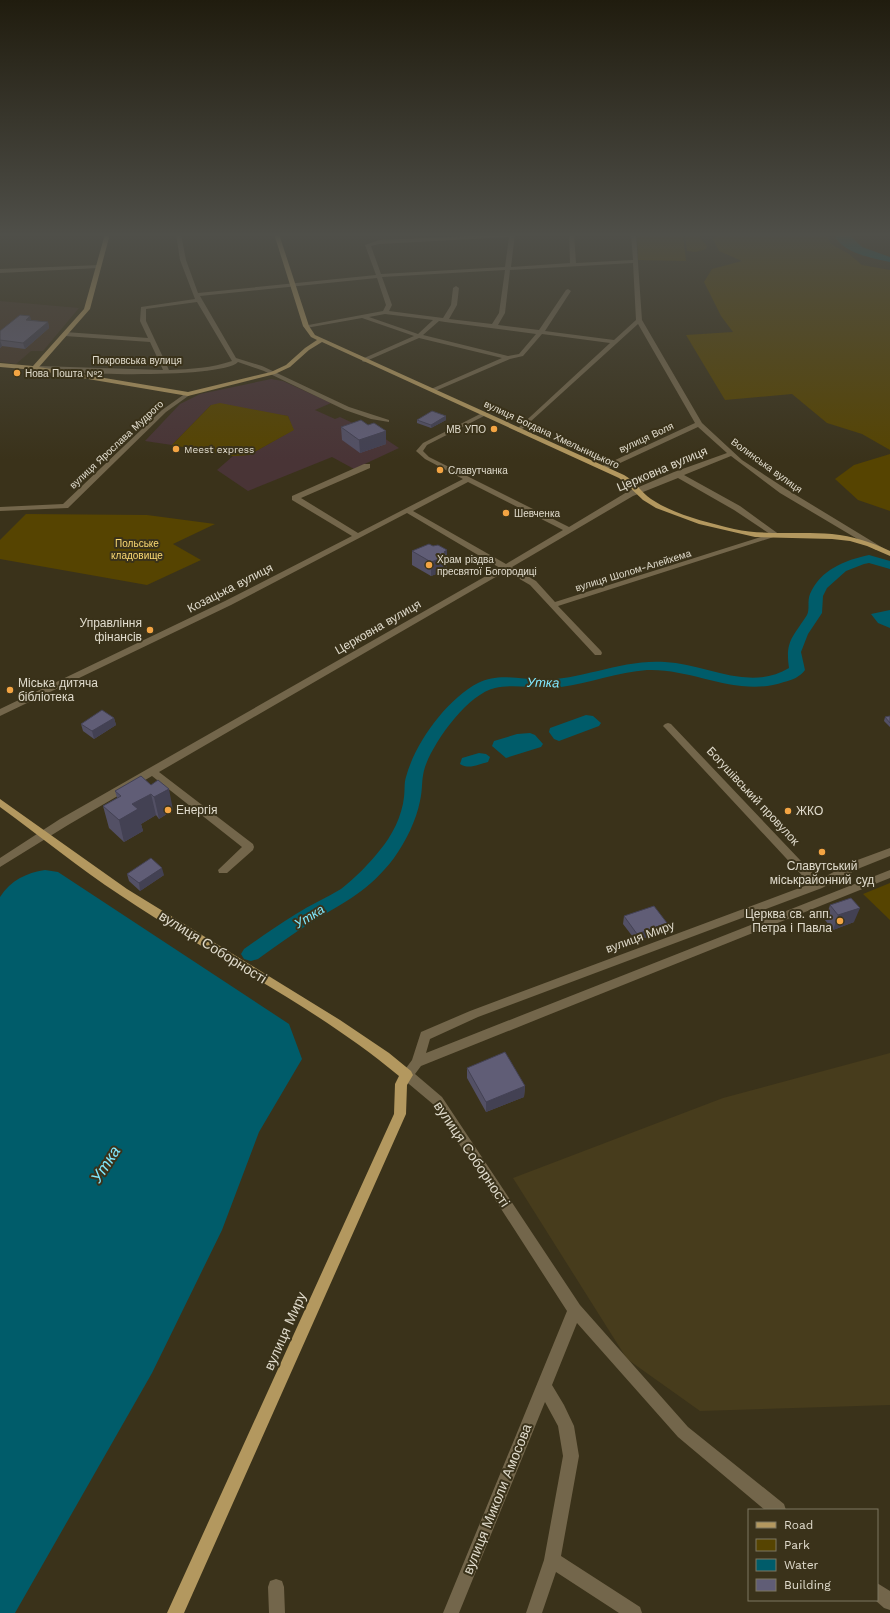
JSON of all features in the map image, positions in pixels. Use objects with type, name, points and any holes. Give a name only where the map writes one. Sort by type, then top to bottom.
[{"type":"main road","points":[[35,368],[87,309]]},
{"type":"main road","name":"вулиця Богдана Хмельницького","points":[[301,309],[306,326],[313,336],[625,479],[637,491],[655,505],[692,520],[737,532],[776,535],[836,536],[858,541],[881,549],[890,554]]},
{"type":"main road","name":"вулиця Ярослава Мудрого","points":[[307,349],[313,336]]},
{"type":"main road","name":"вулиця Ярослава Мудрого","points":[[188,394],[273,374],[288,366],[307,349],[321,340]]},
{"type":"main road","name":"вулиця Ярослава Мудрого","points":[[307,349],[328,344]]},
{"type":"main road","name":"Покровська вулиця","points":[[0,365],[35,368],[188,394]]},
{"type":"main road","name":"вулиця Соборності","points":[[0,802],[124,892],[336,1023],[385,1057],[407,1075]]},
{"type":"main road","name":"вулиця Миру","points":[[175,1613],[400,1114],[401,1084],[407,1075]]},
{"type":"street","points":[[143,309],[143,321],[167,371]]},
{"type":"street","points":[[204,309],[234,358],[247,362],[354,413],[387,421]]},
{"type":"street","points":[[445,320],[451,309]]},
{"type":"street","points":[[494,326],[502,313],[502,309]]},
{"type":"street","points":[[433,390],[508,358],[521,355],[541,332],[556,309]]},
{"type":"street","name":"Волинська вулиця","points":[[638,309],[639,320],[699,424],[731,454],[783,491],[881,549]]},
{"type":"street","points":[[306,326],[364,317],[385,312],[615,342]]},
{"type":"street","points":[[364,317],[419,336],[508,358]]},
{"type":"street","points":[[364,360],[419,336],[438,319]]},
{"type":"street","points":[[519,430],[639,320]]},
{"type":"street","points":[[65,334],[152,340]]},
{"type":"street","name":"Покровська вулиця","points":[[35,368],[167,371],[216,368],[235,362],[234,358]]},
{"type":"street","name":"вулиця Ярослава Мудрого","points":[[0,510],[65,506],[164,411],[188,394]]},
{"type":"street","points":[[484,414],[443,434],[420,449],[420,453],[427,458],[568,530]]},
{"type":"street","name":"вулиця Воля","points":[[602,468],[699,424]]},
{"type":"street","name":"Церковна вулиця","points":[[0,863],[44,834],[637,491],[731,454]]},
{"type":"street","points":[[358,536],[295,498],[367,466]]},
{"type":"street","points":[[677,474],[737,508],[776,535]]},
{"type":"street","name":"Козацька вулиця","points":[[0,714],[228,603],[468,479]]},
{"type":"street","points":[[408,511],[533,583],[598,653]]},
{"type":"street","name":"вулиця Шолом-Алейхема","points":[[553,605],[776,535]]},
{"type":"street","name":"Богушівський провулок","points":[[668,726],[818,885]]},
{"type":"street","points":[[152,771],[249,847],[223,870]]},
{"type":"street","name":"вулиця Миру","points":[[407,1075],[417,1062],[425,1036],[474,1014],[818,885],[856,865],[890,852]]},
{"type":"street","points":[[417,1062],[890,874]]},
{"type":"street","name":"вулиця Соборності","points":[[407,1075],[438,1101],[575,1310],[683,1432],[777,1509]]},
{"type":"street","name":"вулиця Миколи Амосова","points":[[451,1613],[543,1385],[575,1310]]},
{"type":"street","points":[[534,1613],[552,1560],[571,1456],[571,1440],[567,1424],[543,1385]]},
{"type":"street","points":[[552,1560],[634,1613]]},
{"type":"street","points":[[276,1587],[277,1613]]},
{"type":"street","points":[[878,1592],[890,1602]]},
{"type":"shaded area","points":[[0,309],[78,309],[43,351],[31,351],[16,364],[0,362]]},
{"type":"shaded area","points":[[271,379],[283,381],[331,403],[315,410],[335,419],[340,417],[381,436],[399,448],[354,469],[332,457],[248,491],[217,470],[233,456],[249,455],[293,430],[288,416],[211,405],[172,445],[145,441],[180,404],[200,394]]},
{"type":"shaded area","points":[[890,1053],[890,1405],[700,1411],[627,1359],[513,1178],[723,1098]]},
{"type":"green space","points":[[718,309],[890,309],[890,450],[862,434],[827,423],[792,394],[725,400],[686,335],[733,332]]},
{"type":"green space","points":[[220,403],[288,416],[294,430],[249,455],[233,456],[172,445],[211,405]]},
{"type":"green space","points":[[890,454],[890,511],[858,500],[835,479],[854,465]]},
{"type":"green space","name":"Польське кладовище","points":[[26,514],[147,515],[215,524],[173,544],[201,560],[147,585],[0,559],[0,540]]},
{"type":"green space","points":[[890,883],[890,920],[863,894]]},
{"type":"water","points":[[890,610],[890,628],[878,623],[871,614]]},
{"type":"water","points":[[586,715],[593,716],[601,723],[599,726],[559,741],[554,739],[549,732],[550,728]]},
{"type":"water","points":[[530,733],[535,735],[543,744],[541,747],[506,758],[492,746],[494,741],[517,734]]},
{"type":"water","points":[[479,753],[486,754],[490,757],[488,762],[470,767],[460,764],[462,758]]},
{"type":"water","points":[[45,870],[58,872],[289,1024],[302,1059],[259,1132],[222,1230],[152,1373],[15,1613],[0,1613],[0,897],[9,886],[25,875]]},
{"type":"building","points":[[20,315],[30,316],[26,320],[48,322],[23,343],[0,340],[0,331]]},
{"type":"building","points":[[432,411],[446,416],[431,425],[417,420]]},
{"type":"building","points":[[361,420],[368,425],[374,423],[386,431],[359,440],[341,427]]},
{"type":"building","points":[[429,544],[433,546],[438,545],[447,550],[444,552],[447,556],[431,562],[412,551]]},
{"type":"building","points":[[102,710],[114,718],[92,731],[81,724]]},
{"type":"building","points":[[890,716],[890,723],[885,717]]},
{"type":"building","points":[[141,776],[151,785],[158,780],[169,789],[154,797],[151,794],[132,804],[138,809],[119,820],[103,806],[121,796],[115,791]]},
{"type":"building","points":[[151,858],[162,868],[139,883],[127,874]]},
{"type":"building","points":[[851,898],[860,908],[838,915],[830,905]]},
{"type":"building","points":[[654,906],[667,923],[637,934],[624,916]]},
{"type":"building","points":[[505,1052],[525,1086],[486,1102],[467,1068]]},
{"type":"waterway","name":"Утка","points":[[251,954],[302,919],[335,901],[353,889],[383,859],[399,836],[405,822],[413,798],[414,777],[424,752],[442,725],[463,701],[474,692],[493,683],[508,682],[547,684],[576,680],[619,669],[648,666],[667,666],[734,681],[762,682],[774,680],[797,670],[794,652],[801,634],[815,613],[816,596],[821,586],[841,568],[860,561],[869,559],[890,565]]},
{"type":"place","name":"Нова Пошта №2","points":[[17,373]]},
{"type":"place","name":"МВ УПО","points":[[494,429]]},
{"type":"place","name":"Meest express","points":[[176,449]]},
{"type":"place","name":"Славутчанка","points":[[440,470]]},
{"type":"place","name":"Шевченка","points":[[506,513]]},
{"type":"place","name":"Храм різдва пресвятої Богородиці","points":[[429,565]]},
{"type":"place","name":"Управління фінансів","points":[[150,630]]},
{"type":"place","name":"Міська дитяча бібліотека","points":[[10,690]]},
{"type":"place","name":"Енергія","points":[[168,810]]},
{"type":"place","name":"ЖКО","points":[[788,811]]},
{"type":"place","name":"Славутський міськрайонний суд","points":[[822,852]]},
{"type":"place","name":"Церква св. апп. Петра і Павла","points":[[840,921]]}]
